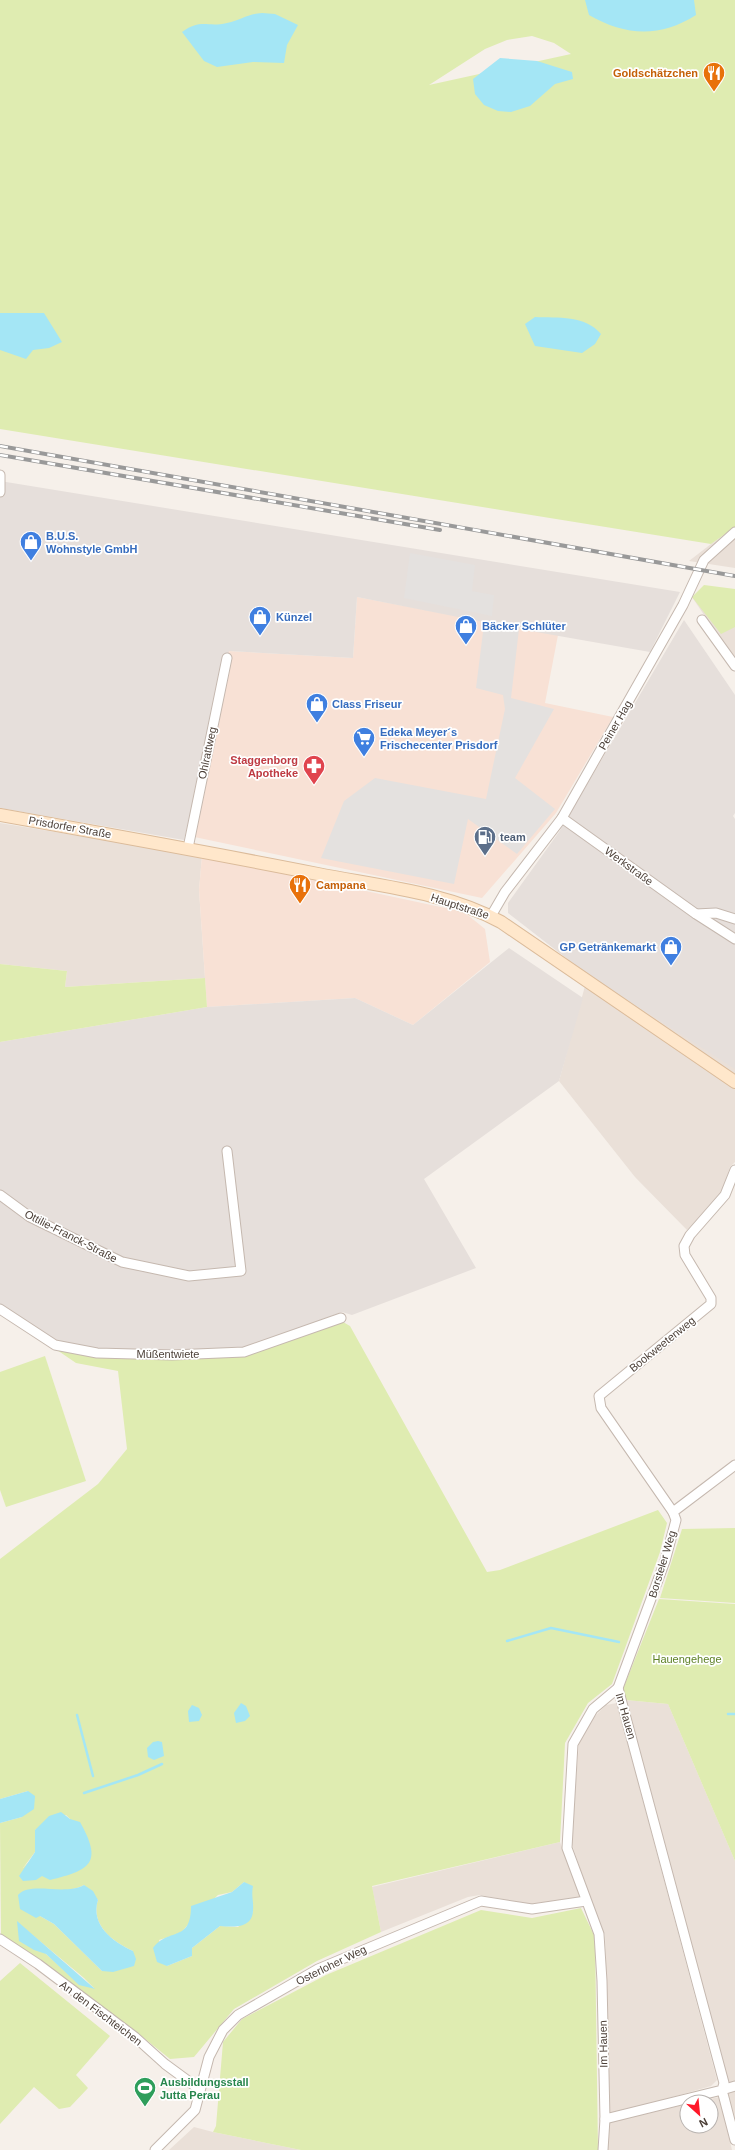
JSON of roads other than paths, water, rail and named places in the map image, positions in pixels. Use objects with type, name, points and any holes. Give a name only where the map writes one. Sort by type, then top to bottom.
[{"type":"main road","name":"Prisdorfer Straße","points":[[0,815],[139,839]]},
{"type":"main road","name":"Hauptstraße","points":[[139,839],[419,893],[466,906],[491,916],[735,1082]]},
{"type":"street","points":[[0,492],[1,475]]},
{"type":"street","name":"Peiner Hag","points":[[491,916],[501,898],[562,818],[683,606],[704,560],[735,532]]},
{"type":"street","points":[[702,620],[735,666]]},
{"type":"street","name":"Ohlrattweg","points":[[188,848],[227,658]]},
{"type":"street","name":"Werkstraße","points":[[562,818],[696,914],[735,939]]},
{"type":"street","points":[[696,914],[716,912],[735,919]]},
{"type":"street","name":"Ottilie-Franck-Straße","points":[[0,1195],[30,1217],[122,1262],[189,1276],[241,1271],[227,1151]]},
{"type":"street","name":"Bookweetenweg","points":[[673,1512],[601,1408],[599,1396],[711,1304],[711,1298],[685,1255],[684,1246],[690,1235],[725,1195],[735,1170]]},
{"type":"street","name":"Müßentwiete","points":[[0,1309],[55,1345],[97,1353],[172,1355],[244,1352],[341,1318]]},
{"type":"street","points":[[673,1512],[735,1465]]},
{"type":"street","name":"Borsteler Weg","points":[[618,1688],[665,1561],[676,1520],[673,1512]]},
{"type":"street","name":"Im Hauen","points":[[603,2150],[605,2119],[602,1981],[599,1934],[567,1848],[573,1744],[593,1709],[618,1688],[724,2083],[722,2090],[735,2140]]},
{"type":"street","name":"Osterloher Weg","points":[[155,2150],[195,2110],[199,2089],[209,2057],[223,2030],[238,2015],[318,1969],[481,1901],[532,1909],[586,1901]]},
{"type":"street","name":"An den Fischteichen","points":[[0,1939],[32,1960],[135,2036],[165,2064],[199,2089]]},
{"type":"street","points":[[605,2119],[735,2086]]},
{"type":"water","points":[[585,0],[694,0],[696,15],[669,28],[642,32],[616,27],[589,15]]},
{"type":"water","points":[[262,13],[275,14],[298,25],[287,45],[284,63],[253,62],[217,67],[204,61],[182,32],[195,25],[227,23]]},
{"type":"water","points":[[500,58],[537,61],[572,72],[573,79],[555,84],[530,106],[511,112],[498,111],[484,105],[475,94],[473,79]]},
{"type":"water","points":[[0,313],[44,313],[62,342],[49,348],[33,350],[26,359],[0,350]]},
{"type":"water","points":[[535,317],[571,319],[587,323],[601,334],[595,344],[582,353],[535,346],[525,324]]},
{"type":"water","points":[[241,1703],[246,1706],[250,1716],[245,1721],[236,1723],[234,1713]]},
{"type":"water","points":[[192,1705],[199,1708],[202,1715],[199,1721],[189,1722],[188,1711]]},
{"type":"water","points":[[153,1742],[162,1742],[164,1756],[154,1760],[148,1757],[147,1748]]},
{"type":"water","points":[[28,1791],[35,1796],[34,1809],[22,1817],[0,1823],[0,1799]]},
{"type":"water","points":[[61,1812],[70,1819],[80,1822],[91,1847],[89,1863],[84,1868],[75,1872],[50,1880],[42,1876],[36,1880],[23,1881],[19,1876],[35,1852],[35,1830],[49,1816]]},
{"type":"water","points":[[244,1882],[253,1886],[253,1911],[252,1917],[249,1921],[241,1926],[220,1926],[192,1948],[192,1956],[167,1966],[157,1962],[153,1948],[159,1942],[183,1930],[190,1918],[191,1906],[232,1892]]},
{"type":"water","points":[[84,1885],[93,1891],[98,1900],[96,1909],[100,1925],[111,1938],[133,1951],[136,1959],[134,1966],[113,1972],[102,1971],[54,1924],[40,1916],[36,1918],[20,1909],[18,1895],[23,1891],[31,1889],[67,1889]]},
{"type":"water","points":[[17,1921],[95,1989],[79,1985],[46,1954],[34,1950],[19,1941]]},
{"type":"waterway","points":[[507,1641],[551,1628],[619,1642]]},
{"type":"waterway","points":[[728,1714],[735,1714]]},
{"type":"waterway","points":[[77,1715],[93,1776]]},
{"type":"waterway","points":[[84,1793],[138,1775],[162,1764]]},
{"type":"railway","points":[[0,446],[735,576]]},
{"type":"railway","points":[[0,455],[440,530]]},
{"type":"place","name":"Goldschätzchen","points":[[714,92]]},
{"type":"place","name":"B.U.S. Wohnstyle GmbH","points":[[31,562]]},
{"type":"place","name":"Künzel","points":[[260,636]]},
{"type":"place","name":"Bäcker Schlüter","points":[[466,646]]},
{"type":"place","name":"Class Friseur","points":[[317,724]]},
{"type":"place","name":"Edeka Meyer´s Frischecenter Prisdorf","points":[[364,758]]},
{"type":"place","name":"Staggenborg Apotheke","points":[[314,786]]},
{"type":"place","name":"team","points":[[485,856]]},
{"type":"place","name":"Campana","points":[[300,904]]},
{"type":"place","name":"GP Getränkemarkt","points":[[671,966]]},
{"type":"place","name":"Ausbildungsstall Jutta Perau","points":[[145,2108]]},
{"type":"park label","name":"Hauengehege","points":[[687,1659]]}]
